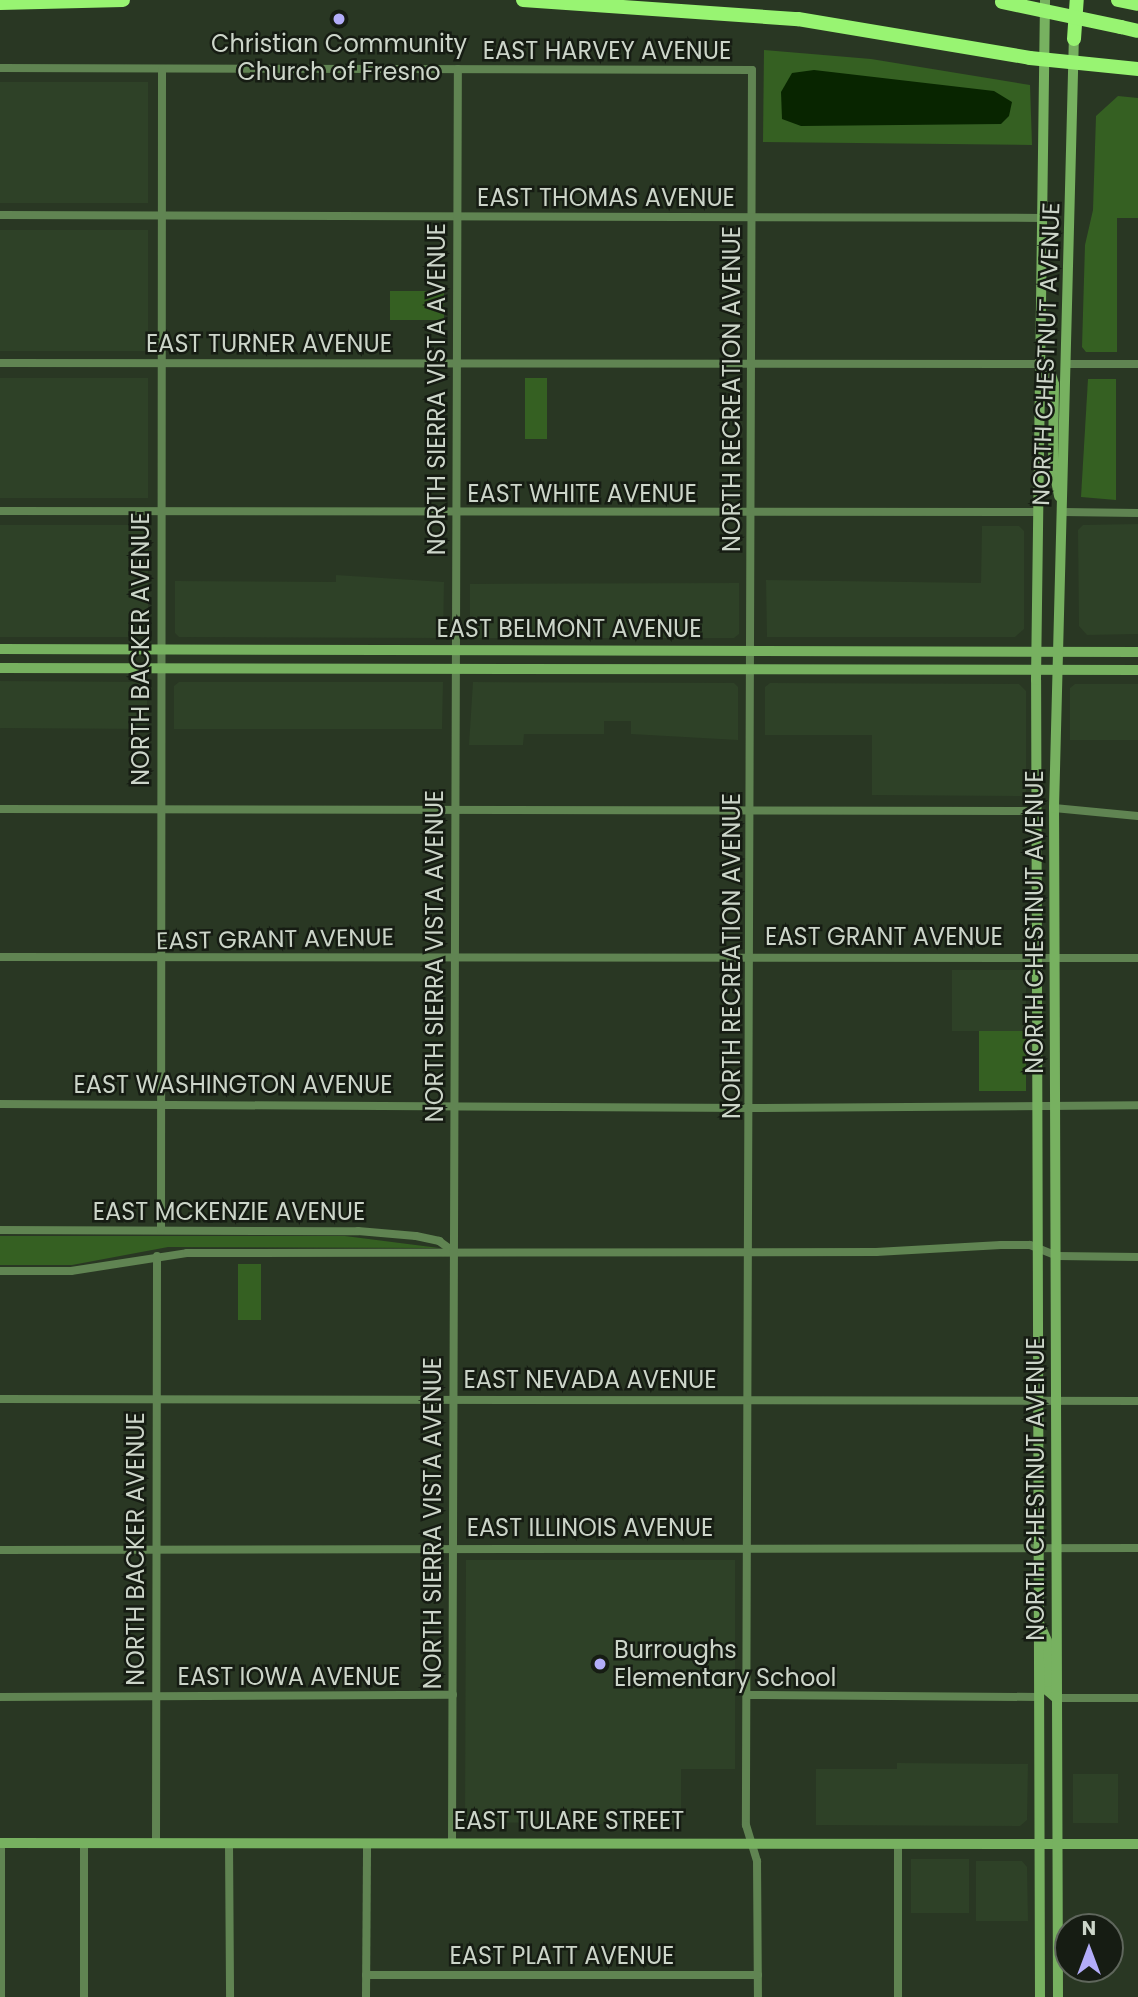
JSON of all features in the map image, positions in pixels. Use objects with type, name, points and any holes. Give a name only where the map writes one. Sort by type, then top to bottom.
[{"type":"highway","points":[[0,3],[123,0]]},
{"type":"highway","points":[[523,0],[798,19],[1045,59],[1138,69]]},
{"type":"highway","points":[[1074,39],[1075,0]]},
{"type":"highway","points":[[1119,0],[1138,4]]},
{"type":"highway","points":[[995,1],[1138,31]]},
{"type":"main road","name":"NORTH CHESTNUT AVENUE","points":[[1040,1997],[1037,512],[1044,218],[1045,0]]},
{"type":"main road","name":"NORTH CHESTNUT AVENUE","points":[[1058,1997],[1054,808],[1074,39]]},
{"type":"main road","points":[[1041,364],[1050,371],[1054,384],[1053,465],[1063,512]]},
{"type":"main road","name":"EAST BELMONT AVENUE","points":[[0,649],[1138,652]]},
{"type":"main road","name":"EAST BELMONT AVENUE","points":[[0,668],[1138,670]]},
{"type":"main road","points":[[1039,1623],[1047,1642],[1048,1691],[1056,1698]]},
{"type":"main road","name":"EAST TULARE STREET","points":[[1,1843],[751,1841],[1138,1844]]},
{"type":"street","name":"EAST HARVEY AVENUE","points":[[0,68],[752,70]]},
{"type":"street","name":"NORTH BACKER AVENUE","points":[[161,1230],[159,650],[162,69]]},
{"type":"street","name":"NORTH SIERRA VISTA AVENUE","points":[[452,1842],[458,69]]},
{"type":"street","name":"NORTH RECREATION AVENUE","points":[[752,70],[751,811],[748,956],[751,1252],[747,1825],[758,1861],[758,1997]]},
{"type":"street","name":"EAST THOMAS AVENUE","points":[[0,215],[1044,218]]},
{"type":"street","name":"EAST TURNER AVENUE","points":[[0,363],[1041,364]]},
{"type":"street","points":[[1066,364],[1138,364]]},
{"type":"street","name":"EAST WHITE AVENUE","points":[[0,512],[1037,512]]},
{"type":"street","points":[[1063,512],[1138,513]]},
{"type":"street","points":[[0,808],[1037,811]]},
{"type":"street","points":[[1054,808],[1138,817]]},
{"type":"street","name":"EAST GRANT AVENUE","points":[[0,957],[162,960],[454,956],[1138,958]]},
{"type":"street","name":"EAST WASHINGTON AVENUE","points":[[0,1104],[453,1103],[751,1108],[1138,1105]]},
{"type":"street","name":"EAST MCKENZIE AVENUE","points":[[0,1230],[358,1231],[439,1241],[453,1251]]},
{"type":"street","name":"EAST MCKENZIE AVENUE","points":[[0,1271],[71,1271],[187,1253],[876,1252],[1000,1245],[1040,1249]]},
{"type":"street","points":[[1040,1249],[1057,1256],[1138,1257]]},
{"type":"street","name":"NORTH BACKER AVENUE","points":[[156,1843],[157,1256]]},
{"type":"street","name":"EAST NEVADA AVENUE","points":[[0,1399],[1138,1401]]},
{"type":"street","name":"EAST ILLINOIS AVENUE","points":[[0,1550],[156,1547],[1138,1548]]},
{"type":"street","name":"EAST IOWA AVENUE","points":[[0,1697],[453,1695]]},
{"type":"street","points":[[748,1695],[1039,1697]]},
{"type":"street","points":[[1056,1698],[1138,1698]]},
{"type":"street","points":[[1,1843],[1,1997]]},
{"type":"street","points":[[83,1997],[84,1843]]},
{"type":"street","points":[[898,1843],[898,1997]]},
{"type":"street","points":[[229,1844],[230,1997]]},
{"type":"street","points":[[366,1997],[367,1844]]},
{"type":"street","name":"EAST PLATT AVENUE","points":[[366,1975],[758,1975]]},
{"type":"shaded area","points":[[764,50],[871,59],[1030,85],[1032,145],[763,142]]},
{"type":"shaded area","points":[[814,70],[994,91],[1012,102],[1009,116],[1001,124],[801,126],[782,119],[781,92],[792,73]]},
{"type":"shaded area","points":[[0,82],[148,82],[148,203],[0,203]]},
{"type":"shaded area","points":[[1118,96],[1138,98],[1138,218],[1117,218],[1117,352],[1086,352],[1082,347],[1085,245],[1093,210],[1096,116]]},
{"type":"shaded area","points":[[0,230],[148,230],[148,351],[0,351]]},
{"type":"shaded area","points":[[390,291],[444,291],[444,320],[390,320]]},
{"type":"shaded area","points":[[0,378],[148,378],[148,498],[0,498]]},
{"type":"shaded area","points":[[525,378],[547,378],[547,439],[525,439]]},
{"type":"shaded area","points":[[1088,379],[1116,379],[1116,500],[1081,497]]},
{"type":"shaded area","points":[[1138,524],[1138,634],[1087,635],[1079,626],[1078,530],[1083,525]]},
{"type":"shaded area","points":[[0,525],[148,525],[148,637],[0,637]]},
{"type":"shaded area","points":[[982,526],[1019,526],[1024,531],[1024,629],[1015,637],[767,637],[766,580],[981,583]]},
{"type":"shaded area","points":[[336,575],[444,582],[443,638],[179,637],[175,633],[175,581],[336,582]]},
{"type":"shaded area","points":[[739,583],[739,634],[734,638],[470,638],[470,584]]},
{"type":"shaded area","points":[[0,681],[143,682],[147,686],[147,729],[0,728]]},
{"type":"shaded area","points":[[179,682],[443,682],[442,729],[174,729],[174,686]]},
{"type":"shaded area","points":[[473,682],[734,683],[738,687],[738,740],[631,734],[631,721],[604,721],[604,734],[524,734],[523,745],[469,745]]},
{"type":"shaded area","points":[[770,683],[1019,684],[1026,691],[1026,791],[1022,796],[872,795],[872,735],[765,735],[765,687]]},
{"type":"shaded area","points":[[1075,684],[1138,684],[1138,740],[1070,740],[1070,688]]},
{"type":"shaded area","points":[[952,970],[1026,970],[1026,1031],[952,1031]]},
{"type":"shaded area","points":[[979,1031],[1026,1031],[1026,1091],[979,1091]]},
{"type":"shaded area","points":[[0,1236],[345,1236],[439,1248],[168,1247],[72,1265],[0,1265]]},
{"type":"shaded area","points":[[238,1264],[261,1264],[261,1320],[238,1320]]},
{"type":"shaded area","name":"Burroughs Elementary School","points":[[466,1560],[735,1560],[735,1769],[681,1769],[681,1825],[465,1822]]},
{"type":"shaded area","points":[[897,1763],[1028,1764],[1027,1820],[1020,1826],[816,1825],[816,1769],[897,1769]]},
{"type":"shaded area","points":[[1073,1774],[1118,1774],[1118,1823],[1073,1823]]},
{"type":"shaded area","points":[[911,1859],[969,1859],[969,1913],[911,1913]]},
{"type":"shaded area","points":[[976,1861],[1022,1861],[1027,1867],[1028,1921],[976,1921]]},
{"type":"place","name":"Christian Community Church of Fresno","points":[[339,19]]},
{"type":"place","name":"Burroughs Elementary School","points":[[600,1664]]}]
